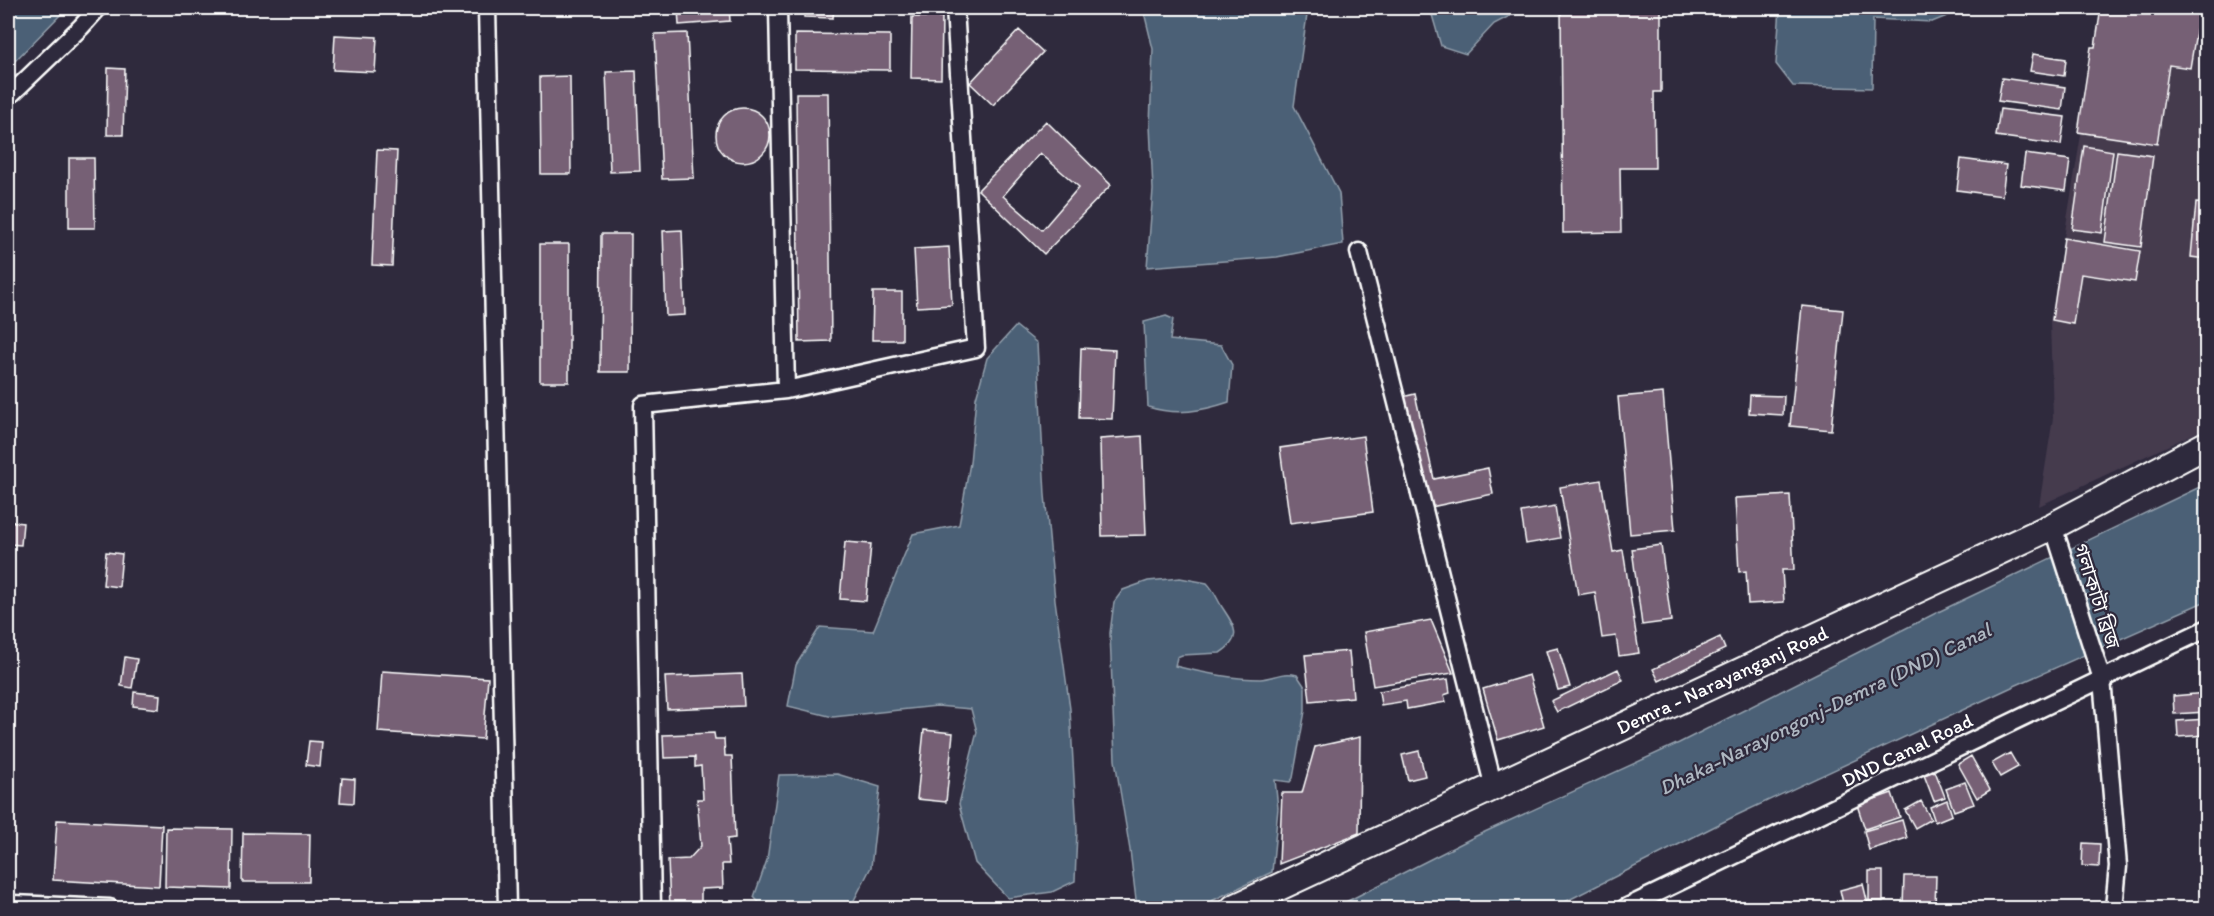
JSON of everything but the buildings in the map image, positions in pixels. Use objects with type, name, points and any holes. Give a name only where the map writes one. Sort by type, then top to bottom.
[{"type":"main road","name":"Demra - Narayanganj Road","points":[[1234,909],[2053,526],[2206,445]]},
{"type":"street","points":[[8,97],[98,8]]},
{"type":"street","points":[[488,8],[507,909]]},
{"type":"street","points":[[778,8],[786,390]]},
{"type":"street","points":[[652,909],[643,405],[786,390],[976,348],[955,8]]},
{"type":"street","points":[[1359,252],[1494,788]]},
{"type":"street","name":"গলাকাটা ব্রিজ","points":[[2053,526],[2102,679],[2118,866],[2114,909]]},
{"type":"street","name":"DND Canal Road","points":[[1625,909],[2206,629]]},
{"type":"street","points":[[14,904],[110,909]]},
{"type":"shaded area","points":[[2102,8],[2206,8],[2206,428],[2039,506],[2053,418],[2050,322]]},
{"type":"water","points":[[8,8],[67,8],[8,68]]},
{"type":"water","points":[[1143,8],[1308,8],[1294,106],[1339,193],[1343,244],[1277,257],[1147,267],[1153,190],[1150,125],[1153,49]]},
{"type":"water","points":[[1430,8],[1525,8],[1494,24],[1466,54],[1441,46]]},
{"type":"water","points":[[1780,8],[1967,8],[1932,22],[1873,19],[1872,88],[1793,86],[1776,64]]},
{"type":"water","points":[[1166,316],[1173,319],[1170,340],[1221,345],[1232,365],[1229,402],[1209,408],[1179,412],[1148,407],[1144,322]]},
{"type":"water","points":[[1016,326],[1037,343],[1045,495],[1055,600],[1070,709],[1077,831],[1075,881],[1052,892],[1008,898],[975,863],[959,804],[977,732],[971,709],[937,706],[833,717],[788,706],[796,665],[820,627],[873,631],[913,534],[959,525],[970,463],[976,398],[987,358]]},
{"type":"water","name":"Dhaka-Narayongonj-Demra (DND) Canal","points":[[2206,484],[2206,601],[2012,687],[1735,816],[1553,908],[1334,908],[1476,836],[1679,743],[1936,613]]},
{"type":"water","points":[[1180,578],[1207,583],[1233,626],[1234,637],[1220,653],[1182,655],[1177,657],[1175,666],[1238,678],[1260,679],[1283,674],[1297,675],[1305,687],[1305,711],[1293,778],[1290,782],[1275,780],[1278,808],[1272,872],[1197,908],[1137,908],[1115,760],[1110,633],[1114,602],[1123,590],[1148,581]]},
{"type":"water","points":[[837,774],[880,787],[871,867],[850,908],[764,908],[754,897],[767,860],[779,775]]}]
